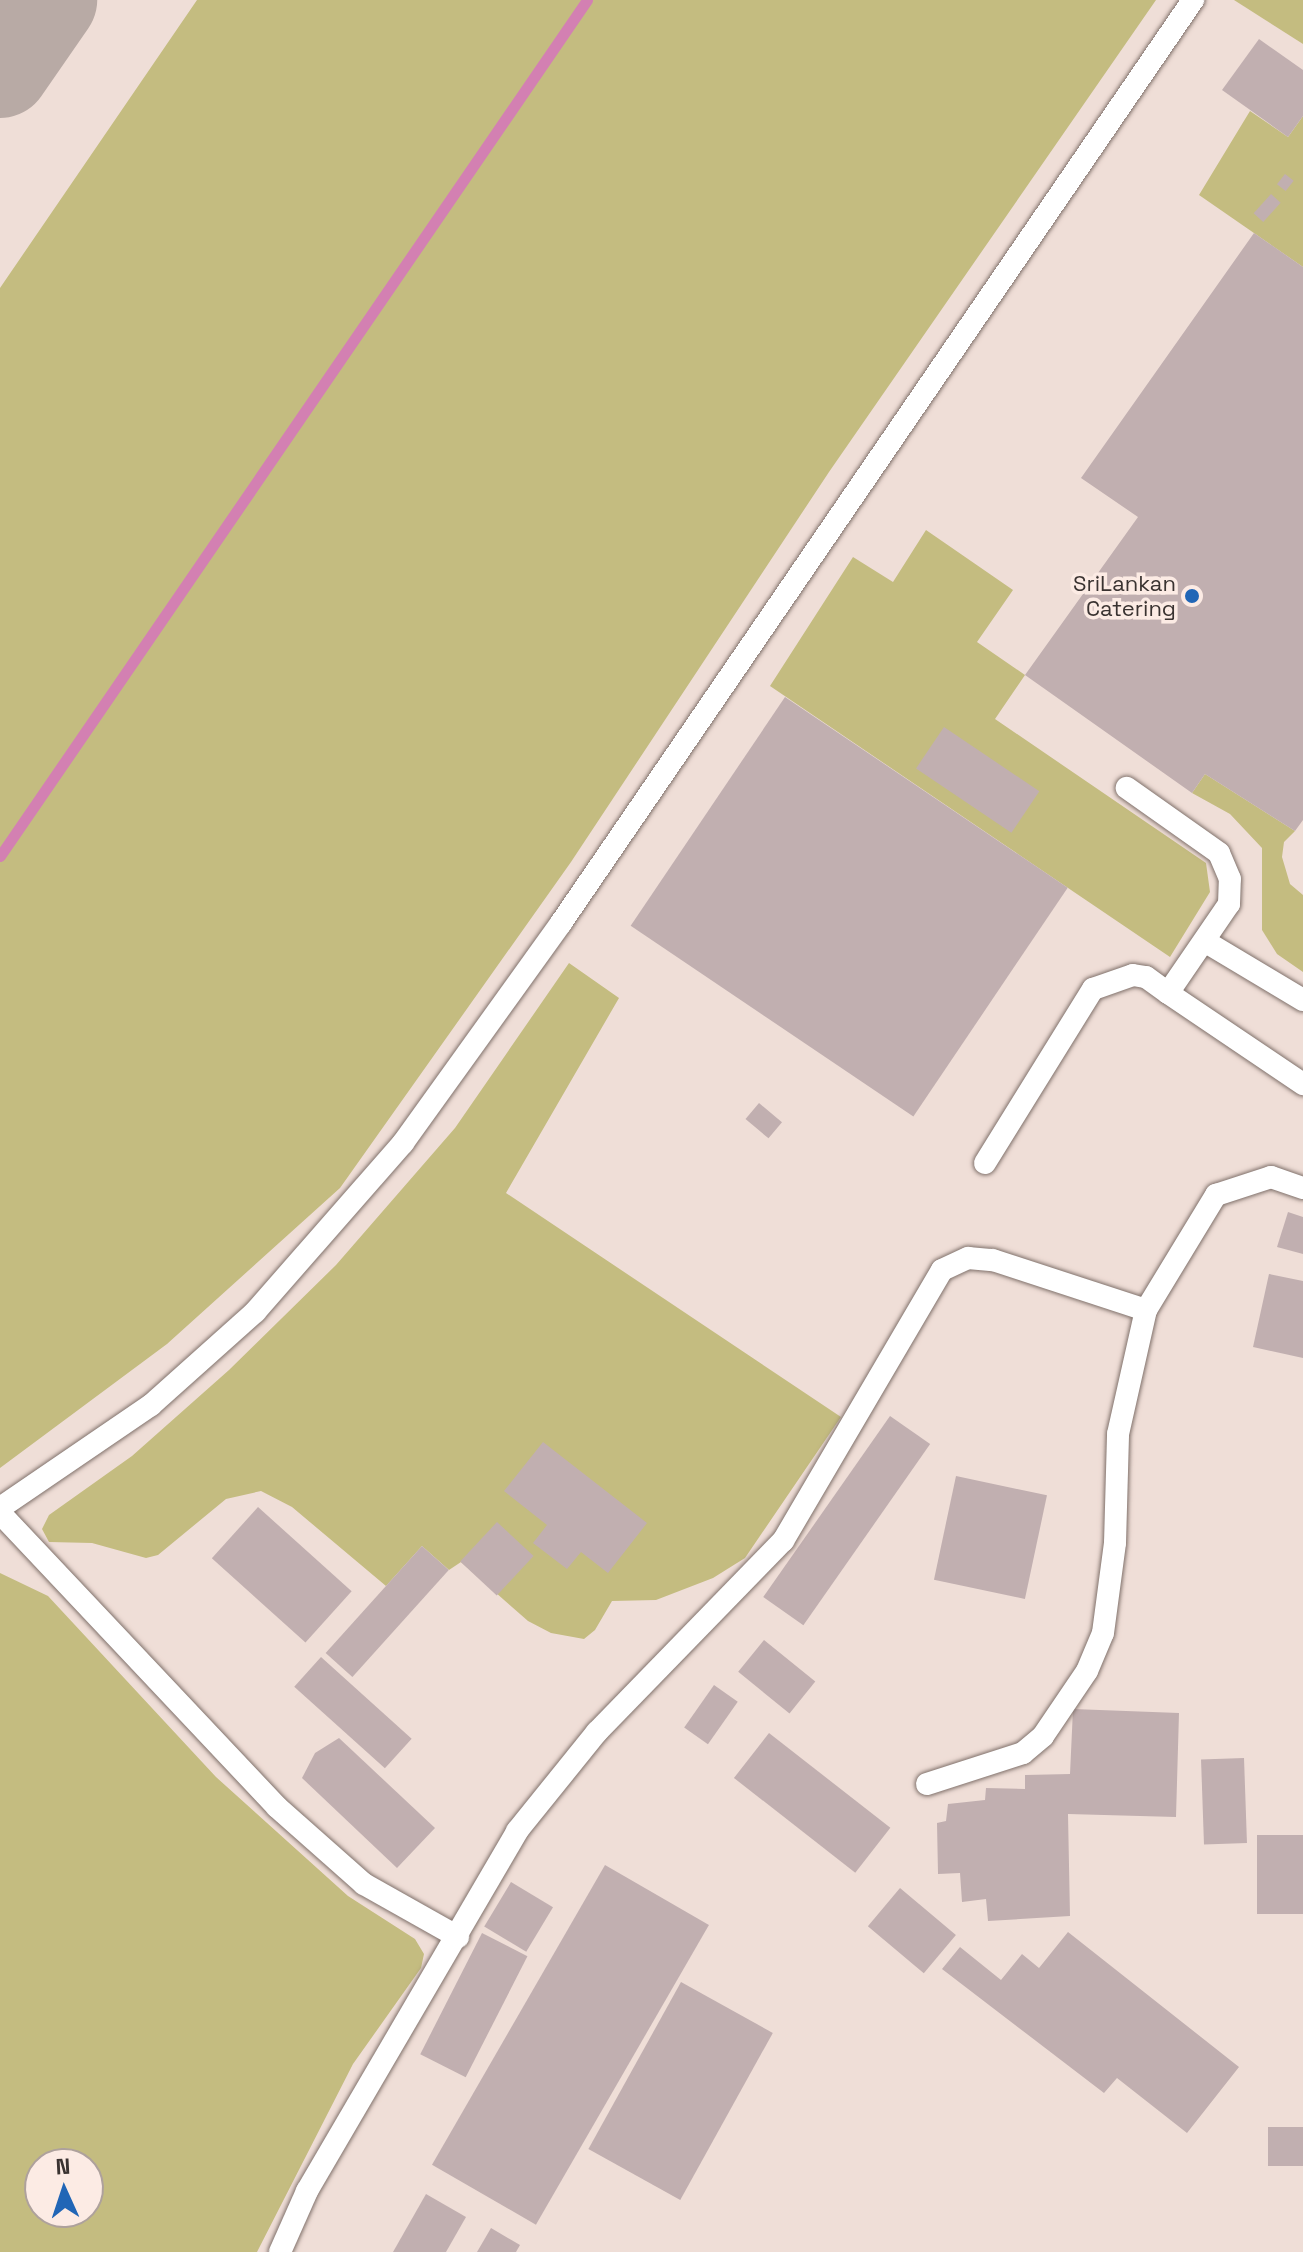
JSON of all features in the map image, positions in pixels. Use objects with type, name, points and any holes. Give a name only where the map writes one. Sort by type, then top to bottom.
[{"type":"lane","points":[[458,1937],[364,1884],[277,1807],[0,1510],[151,1405],[255,1312],[403,1143],[561,923],[1193,0]]},
{"type":"lane","points":[[1127,788],[1209,843],[1227,867],[1229,904],[1206,942],[1168,993]]},
{"type":"lane","points":[[1206,942],[1303,1000]]},
{"type":"lane","points":[[985,1163],[1093,989],[1133,975],[1146,977],[1303,1084]]},
{"type":"lane","points":[[927,1784],[1023,1753],[1043,1736],[1087,1671],[1103,1633],[1115,1543],[1118,1434],[1146,1310],[1216,1195],[1262,1178],[1303,1188]]},
{"type":"lane","points":[[280,2252],[307,2191],[458,1937],[517,1831],[587,1744],[783,1541],[942,1270],[968,1258],[993,1260],[1146,1310]]},
{"type":"shaded area","points":[[197,0],[1156,0],[829,472],[571,862],[340,1188],[167,1344],[0,1468],[0,288]]},
{"type":"shaded area","points":[[1234,0],[1303,0],[1303,44]]},
{"type":"shaded area","points":[[1250,111],[1288,137],[1303,116],[1303,267],[1199,195]]},
{"type":"shaded area","points":[[926,530],[1013,590],[977,642],[1025,675],[995,719],[1206,863],[1210,892],[1170,957],[770,686],[853,557],[893,582]]},
{"type":"shaded area","points":[[1205,774],[1295,831],[1284,842],[1282,857],[1290,884],[1303,895],[1303,972],[1277,954],[1262,930],[1262,848],[1230,814],[1192,793]]},
{"type":"shaded area","points":[[569,963],[619,998],[506,1193],[841,1417],[745,1558],[713,1578],[656,1600],[612,1601],[595,1630],[584,1639],[551,1633],[528,1621],[461,1562],[449,1570],[422,1546],[386,1586],[292,1507],[261,1491],[226,1499],[158,1555],[146,1558],[92,1543],[49,1542],[42,1529],[49,1515],[132,1456],[229,1370],[336,1265],[455,1128]]},
{"type":"shaded area","points":[[0,1573],[48,1596],[216,1777],[348,1896],[415,1939],[424,1954],[421,1968],[353,2064],[257,2252],[0,2252]]},
{"type":"building","points":[[1259,39],[1303,70],[1303,116],[1288,137],[1222,90]]},
{"type":"building","points":[[1285,174],[1294,181],[1286,191],[1277,184]]},
{"type":"building","points":[[1271,194],[1281,203],[1263,222],[1254,213]]},
{"type":"building","name":"SriLankan Catering","points":[[1254,233],[1303,267],[1303,820],[1295,831],[1205,774],[1192,793],[1025,675],[1138,517],[1081,478]]},
{"type":"building","points":[[785,697],[1068,888],[913,1116],[631,926]]},
{"type":"building","points":[[944,727],[1039,791],[1011,833],[916,768]]},
{"type":"building","points":[[759,1103],[782,1122],[768,1138],[746,1119]]},
{"type":"building","points":[[1288,1212],[1303,1217],[1303,1254],[1277,1247]]},
{"type":"building","points":[[1269,1274],[1303,1281],[1303,1358],[1253,1347]]},
{"type":"building","points":[[890,1416],[930,1444],[803,1625],[763,1597]]},
{"type":"building","points":[[543,1442],[647,1523],[608,1573],[581,1552],[567,1569],[533,1543],[547,1525],[504,1491]]},
{"type":"building","points":[[956,1476],[1047,1495],[1025,1599],[934,1580]]},
{"type":"building","points":[[258,1507],[352,1591],[305,1643],[212,1558]]},
{"type":"building","points":[[497,1522],[534,1556],[497,1596],[460,1561]]},
{"type":"building","points":[[422,1546],[449,1570],[352,1677],[326,1653]]},
{"type":"building","points":[[764,1640],[815,1682],[789,1713],[738,1672]]},
{"type":"building","points":[[321,1657],[412,1739],[385,1768],[294,1687]]},
{"type":"building","points":[[714,1685],[738,1702],[708,1744],[684,1728]]},
{"type":"building","points":[[1073,1709],[1179,1713],[1176,1817],[1068,1814],[1070,1916],[988,1921],[986,1899],[962,1902],[960,1873],[938,1874],[937,1823],[946,1821],[948,1804],[985,1800],[986,1788],[1025,1789],[1025,1775],[1070,1774]]},
{"type":"building","points":[[769,1733],[890,1828],[855,1873],[734,1778]]},
{"type":"building","points":[[339,1738],[435,1828],[397,1868],[302,1778],[315,1753]]},
{"type":"building","points":[[1244,1758],[1247,1843],[1204,1844],[1201,1760]]},
{"type":"building","points":[[1257,1835],[1303,1835],[1303,1914],[1257,1914]]},
{"type":"building","points":[[605,1865],[709,1925],[536,2225],[432,2165]]},
{"type":"building","points":[[511,1882],[553,1907],[526,1952],[484,1927]]},
{"type":"building","points":[[900,1888],[956,1935],[924,1973],[868,1926]]},
{"type":"building","points":[[1068,1932],[1239,2067],[1187,2133],[1117,2078],[1104,2093],[942,1969],[960,1947],[1001,1980],[1022,1954],[1039,1968]]},
{"type":"building","points":[[482,1933],[527,1956],[466,2077],[420,2054]]},
{"type":"building","points":[[681,1982],[773,2033],[680,2200],[588,2149]]},
{"type":"building","points":[[1268,2127],[1303,2127],[1303,2166],[1268,2166]]},
{"type":"building","points":[[426,2194],[466,2217],[446,2252],[393,2252]]},
{"type":"building","points":[[491,2228],[520,2245],[516,2252],[477,2252]]},
{"type":"waterway","points":[[0,856],[587,0]]},
{"type":"taxiway","points":[[0,68],[47,0]]},
{"type":"place","name":"SriLankan Catering","points":[[1192,596]]}]
